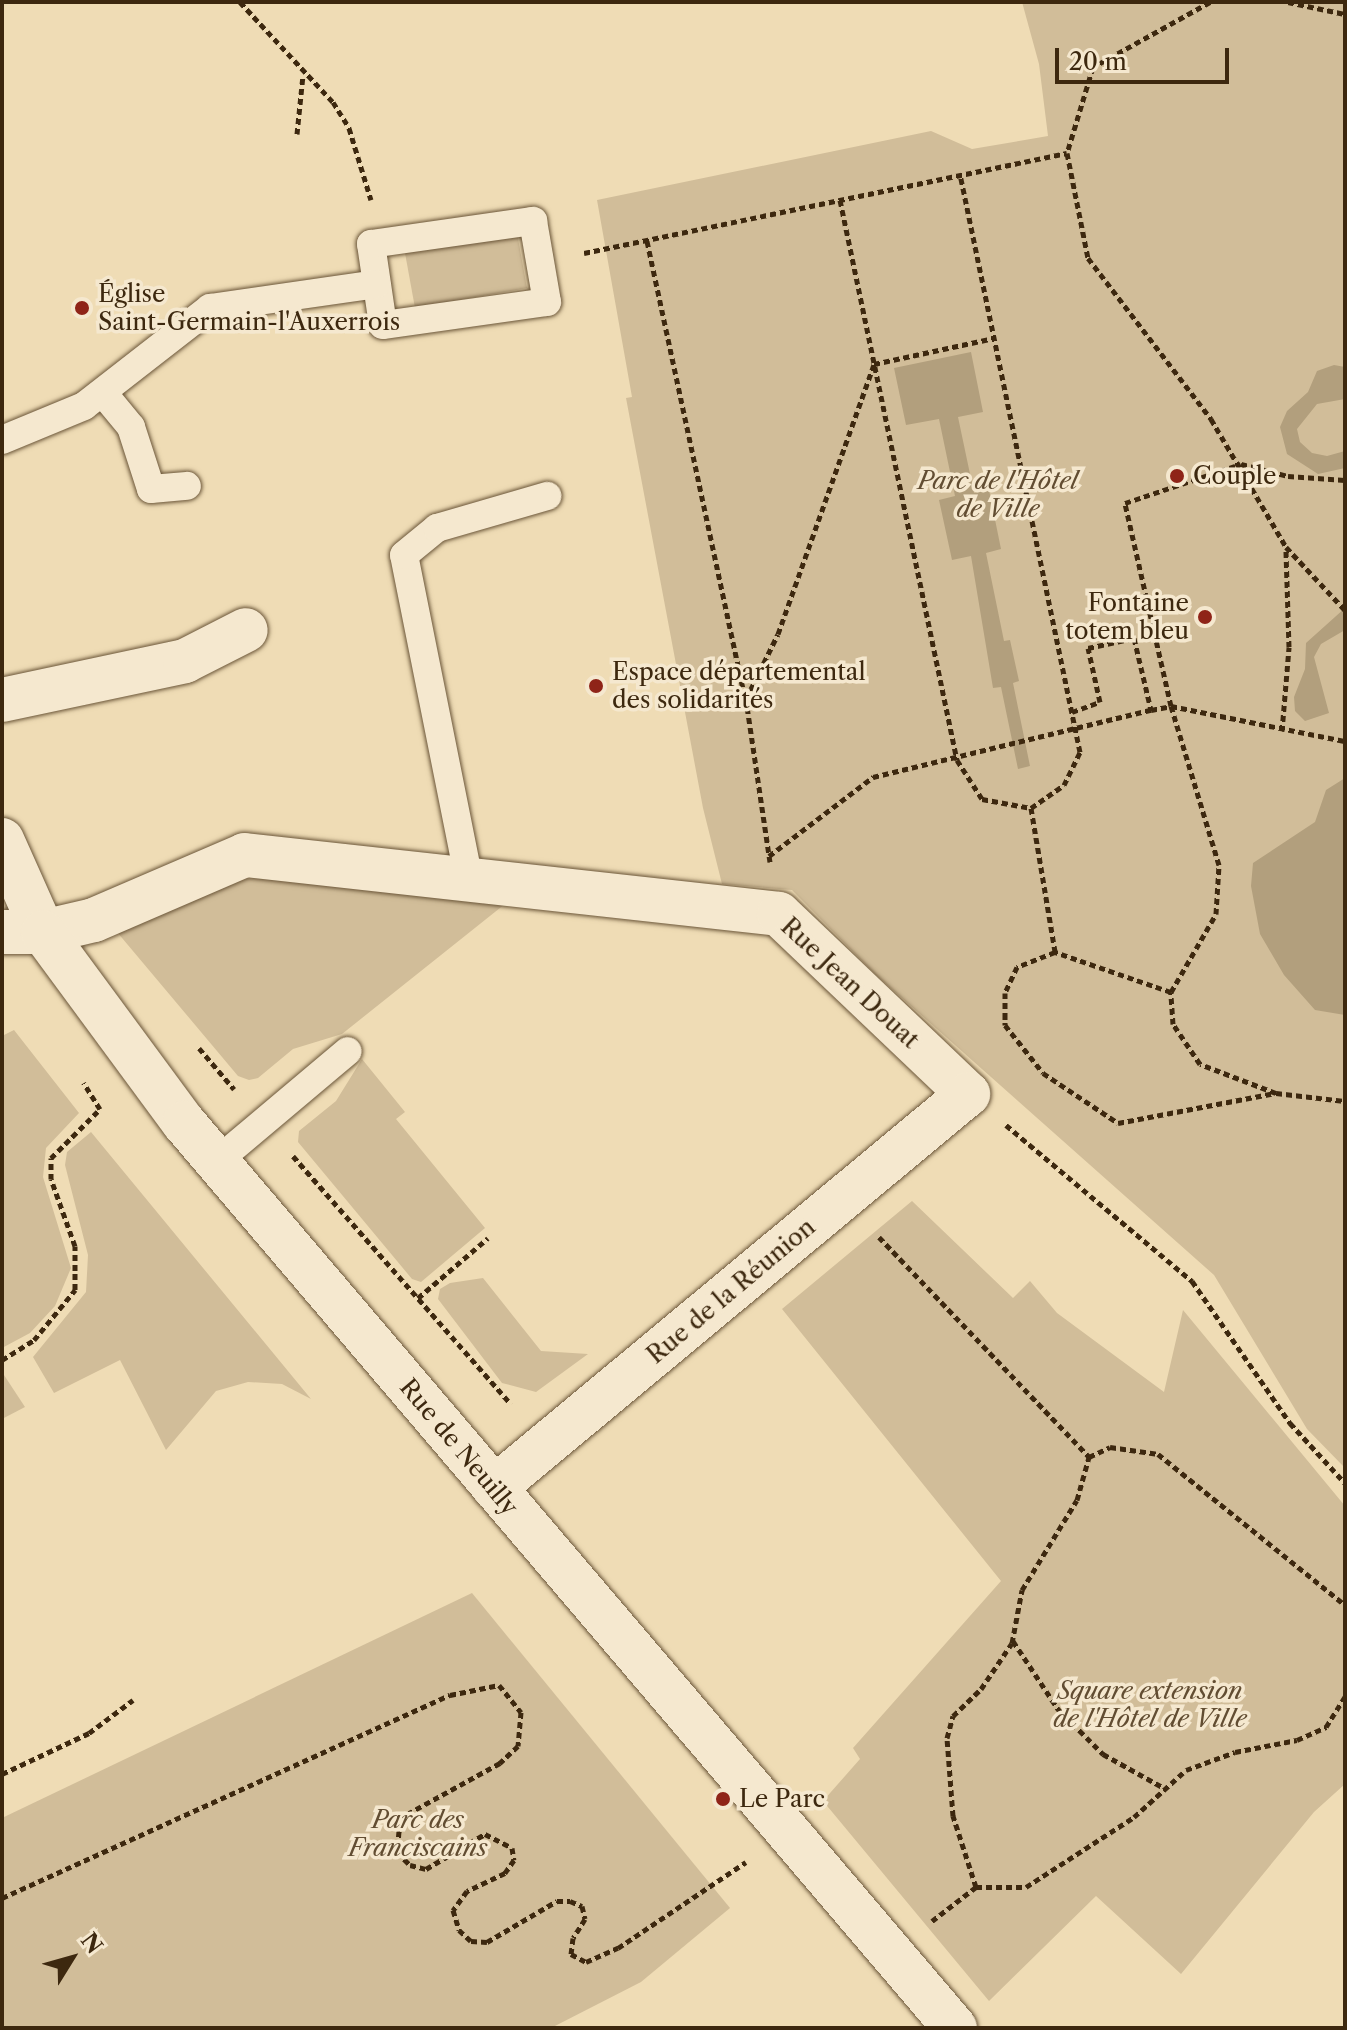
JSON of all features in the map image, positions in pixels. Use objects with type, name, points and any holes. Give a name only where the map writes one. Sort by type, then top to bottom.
[{"type":"street","points":[[2,700],[185,661],[246,630]]},
{"type":"street","name":"Rue de Neuilly","points":[[2,840],[23,932],[955,2028]]},
{"type":"street","name":"Rue Jean Douat","points":[[23,932],[94,920],[245,855],[779,914],[968,1094]]},
{"type":"street","name":"Rue de la Réunion","points":[[494,1488],[968,1094]]},
{"type":"lane","points":[[533,221],[547,302],[383,325],[371,244],[533,221]]},
{"type":"lane","points":[[2,440],[84,406],[210,308],[376,284]]},
{"type":"lane","points":[[103,393],[131,427],[151,489],[187,486]]},
{"type":"lane","points":[[469,880],[404,555],[437,528],[547,496]]},
{"type":"lane","points":[[216,1162],[348,1051]]},
{"type":"path","points":[[240,2],[349,128],[373,206],[371,244]]},
{"type":"path","points":[[1210,2],[1093,67],[1067,153],[1088,258],[1241,464],[1286,547],[1335,603],[1345,610]]},
{"type":"path","points":[[1288,2],[1345,14]]},
{"type":"path","points":[[297,134],[304,74]]},
{"type":"path","points":[[540,262],[1067,153]]},
{"type":"path","points":[[840,200],[957,760],[982,799],[1031,808],[1064,785],[1080,752],[960,174]]},
{"type":"path","points":[[647,241],[746,699],[779,914]]},
{"type":"path","points":[[874,364],[994,338]]},
{"type":"path","points":[[746,699],[778,634],[874,364]]},
{"type":"path","points":[[1345,480],[1288,476],[1241,464],[1125,503],[1171,706],[1219,865],[1216,914],[1171,992],[1173,1024],[1200,1064],[1276,1093],[1345,1101]]},
{"type":"path","points":[[1282,731],[1289,647],[1286,547]]},
{"type":"path","points":[[1072,712],[1100,702],[1088,648],[1134,638],[1151,710]]},
{"type":"path","points":[[769,856],[873,777],[957,760],[1076,727],[1171,706],[1282,731],[1345,741]]},
{"type":"path","points":[[1031,808],[1055,952]]},
{"type":"path","points":[[1171,992],[1055,952],[1017,967],[1005,993],[1005,1025],[1043,1073],[1118,1123],[1276,1093]]},
{"type":"path","points":[[197,1046],[545,1445]]},
{"type":"path","points":[[2,1360],[34,1340],[75,1290],[75,1246],[51,1179],[51,1158],[100,1109],[78,1072]]},
{"type":"path","points":[[968,1094],[1192,1281],[1290,1423],[1345,1483]]},
{"type":"path","points":[[845,1197],[1089,1457]]},
{"type":"path","points":[[418,1298],[488,1238]]},
{"type":"path","points":[[976,1887],[953,1816],[947,1738],[953,1716],[981,1689],[1012,1640],[1022,1590],[1077,1500],[1089,1457],[1110,1447],[1158,1454],[1345,1605]]},
{"type":"path","points":[[1012,1640],[1058,1709],[1103,1754],[1166,1789]]},
{"type":"path","points":[[2,1898],[450,1695],[499,1685],[521,1712],[518,1746],[500,1763],[409,1813],[399,1831],[397,1852],[410,1865],[426,1869],[485,1834],[512,1848],[514,1860],[505,1873],[467,1891],[453,1910],[459,1930],[471,1941],[487,1942],[557,1901],[570,1901],[582,1906],[585,1919],[573,1938],[571,1954],[586,1962],[618,1948],[713,1888],[786,1830]]},
{"type":"path","points":[[909,1974],[925,1961],[926,1926],[976,1887],[1026,1887],[1134,1817],[1186,1770],[1235,1752],[1297,1740],[1326,1727],[1345,1697]]},
{"type":"path","points":[[2,1774],[89,1733],[133,1700]]},
{"type":"green space","name":"Parc de l'Hôtel de Ville","points":[[1022,2],[1345,2],[1345,1468],[1307,1429],[1214,1275],[875,974],[792,890],[722,884],[703,808],[626,398],[632,397],[597,200],[931,131],[972,149],[1048,136],[1039,64]]},
{"type":"green space","points":[[517,233],[527,288],[415,308],[405,253]]},
{"type":"green space","points":[[314,872],[510,900],[342,1034],[293,1049],[258,1078],[249,1080],[238,1076],[117,932],[237,880]]},
{"type":"green space","points":[[14,1030],[79,1113],[46,1148],[43,1177],[71,1268],[55,1306],[30,1333],[2,1348],[2,1036]]},
{"type":"green space","points":[[362,1059],[405,1112],[396,1119],[485,1228],[421,1282],[412,1279],[298,1142],[299,1131],[336,1101]]},
{"type":"green space","points":[[91,1132],[311,1399],[282,1384],[248,1382],[216,1391],[166,1450],[120,1360],[54,1393],[33,1357],[86,1292],[88,1255],[65,1165],[67,1152]]},
{"type":"green space","name":"Square extension de l'Hôtel de Ville","points":[[912,1201],[1013,1298],[1030,1281],[1057,1313],[1164,1392],[1183,1310],[1345,1506],[1345,1784],[1314,1812],[1181,1974],[1096,1896],[989,2001],[823,1801],[860,1759],[853,1748],[1001,1581],[782,1309]]},
{"type":"green space","points":[[483,1278],[541,1351],[588,1354],[536,1392],[502,1383],[438,1299],[440,1289],[450,1283]]},
{"type":"green space","points":[[2,1372],[25,1407],[2,1419]]},
{"type":"green space","name":"Parc des Franciscains","points":[[472,1593],[730,1908],[641,1982],[551,2028],[2,2028],[2,1818]]},
{"type":"shaded area","points":[[971,352],[983,412],[958,417],[974,493],[989,490],[1001,549],[986,553],[1004,641],[1010,640],[1019,681],[1013,683],[1030,766],[1018,769],[1001,687],[993,688],[971,556],[952,560],[939,500],[955,496],[939,419],[906,425],[894,368]]},
{"type":"shaded area","points":[[1334,365],[1345,367],[1345,399],[1317,404],[1297,429],[1300,442],[1312,453],[1327,456],[1345,451],[1345,468],[1318,474],[1287,454],[1280,427],[1287,411],[1308,392],[1317,371]]},
{"type":"shaded area","points":[[1345,608],[1345,630],[1321,644],[1314,657],[1329,713],[1305,721],[1295,711],[1294,697],[1305,669],[1306,643]]},
{"type":"shaded area","points":[[1345,778],[1345,1015],[1315,1010],[1284,975],[1260,934],[1251,886],[1253,863],[1315,822],[1326,790]]},
{"type":"place","name":"Église Saint-Germain-l'Auxerrois","points":[[82,308]]},
{"type":"place","name":"Couple","points":[[1177,476]]},
{"type":"place","name":"Fontaine totem bleu","points":[[1205,617]]},
{"type":"place","name":"Espace départemental des solidarités","points":[[596,686]]},
{"type":"place","name":"Le Parc","points":[[723,1799]]}]
